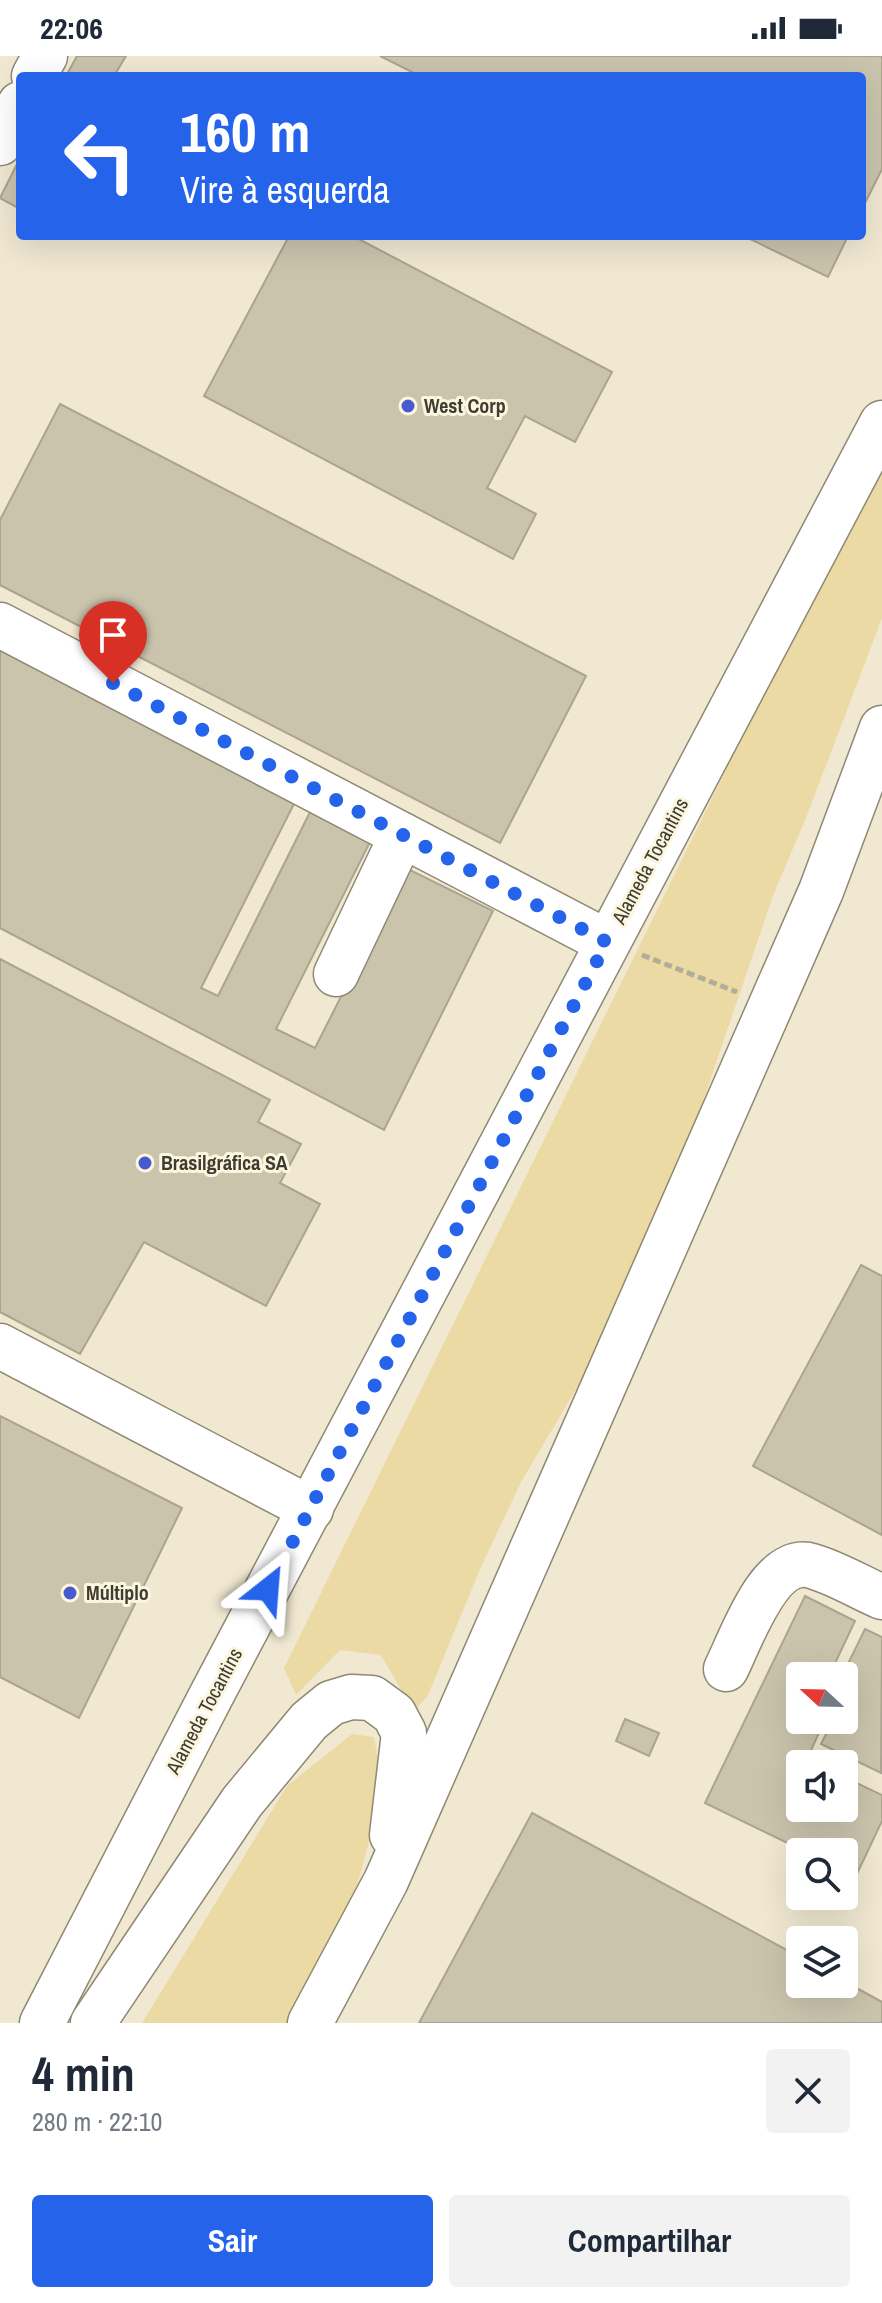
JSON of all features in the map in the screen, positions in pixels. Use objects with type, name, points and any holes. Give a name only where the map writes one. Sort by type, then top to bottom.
[{"type":"main road","points":[[0,143],[16,112]]},
{"type":"main road","name":"Alameda Tocantins","points":[[42,2023],[111,1886],[882,423]]},
{"type":"main road","points":[[0,625],[607,942]]},
{"type":"main road","points":[[310,2023],[386,1881],[821,891],[882,728]]},
{"type":"main road","points":[[336,974],[402,835]]},
{"type":"main road","points":[[0,1346],[311,1509]]},
{"type":"main road","points":[[726,1669],[766,1589],[778,1575],[792,1566],[810,1565],[882,1597]]},
{"type":"main road","points":[[93,2023],[242,1802],[309,1721],[331,1703],[351,1697],[372,1698],[394,1714],[404,1733],[386,1881]]},
{"type":"path","points":[[607,942],[729,989]]},
{"type":"shaded area","points":[[882,453],[882,618],[774,893],[671,1195],[607,1337],[521,1482],[481,1567],[428,1695],[414,1712],[381,1655],[340,1650],[296,1695],[284,1668]]},
{"type":"shaded area","points":[[352,1734],[374,1737],[381,1797],[346,1927],[295,2023],[142,2023],[287,1786]]},
{"type":"building","points":[[77,56],[126,56],[116,72],[68,72]]},
{"type":"building","points":[[380,56],[882,56],[882,169],[866,201],[866,72],[412,72]]},
{"type":"building","points":[[16,166],[16,207],[0,198]]},
{"type":"building","name":"West Corp","points":[[287,240],[361,240],[612,372],[575,442],[525,416],[487,488],[536,514],[513,559],[204,396]]},
{"type":"building","points":[[752,240],[846,240],[828,277]]},
{"type":"building","points":[[60,404],[586,676],[500,843],[0,585],[0,520]]},
{"type":"building","points":[[0,637],[302,788],[201,988],[218,996],[312,808],[372,838],[276,1029],[315,1048],[406,868],[493,911],[384,1130],[0,928]]},
{"type":"building","name":"Brasilgráfica SA","points":[[0,959],[270,1100],[258,1122],[301,1144],[280,1183],[320,1204],[266,1306],[144,1242],[80,1354],[0,1312]]},
{"type":"building","points":[[861,1265],[882,1276],[882,1535],[753,1466]]},
{"type":"building","name":"Múltiplo","points":[[0,1416],[182,1508],[79,1718],[0,1677]]},
{"type":"building","points":[[805,1596],[855,1621],[836,1662],[786,1662],[786,1734],[818,1734],[811,1750],[786,1750],[786,1822],[858,1822],[858,1784],[882,1795],[882,1821],[858,1872],[858,1838],[786,1838],[786,1842],[705,1803]]},
{"type":"building","points":[[865,1629],[882,1637],[881,1773],[858,1762],[858,1750],[833,1750],[821,1744],[826,1734],[858,1734],[858,1662],[849,1662]]},
{"type":"building","points":[[625,1719],[659,1733],[649,1756],[616,1741]]},
{"type":"building","points":[[532,1813],[786,1949],[786,1998],[858,1998],[858,1989],[882,2002],[882,2023],[419,2023]]},
{"type":"place","name":"West Corp","points":[[408,406]]},
{"type":"place","name":"Brasilgráfica SA","points":[[145,1163]]},
{"type":"place","name":"Múltiplo","points":[[70,1593]]},
{"type":"route","points":[[113,683],[607,942],[268,1589]]}]
